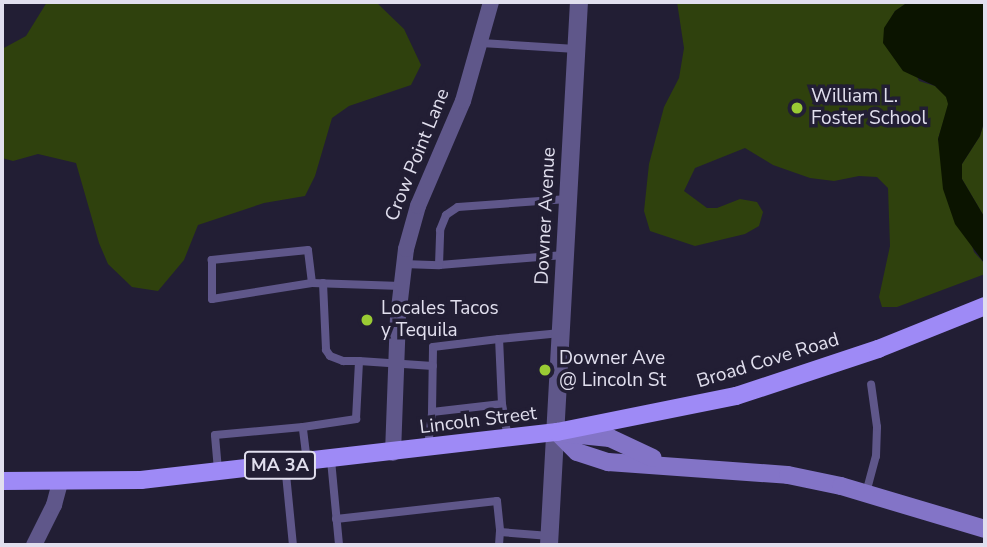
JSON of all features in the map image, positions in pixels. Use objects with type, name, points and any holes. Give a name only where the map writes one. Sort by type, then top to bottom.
[{"type":"main road","name":"Broad Cove Road","points":[[557,432],[736,396],[865,353],[985,306]]},
{"type":"main road","name":"Lincoln Street","points":[[2,481],[141,480],[428,449],[557,432],[577,452],[608,462],[788,475],[866,493],[985,529]]},
{"type":"street","name":"Crow Point Lane","points":[[393,453],[403,264],[414,217],[463,101],[491,2]]},
{"type":"street","name":"Downer Avenue","points":[[550,541],[579,2]]},
{"type":"street","points":[[34,545],[54,505],[60,482]]},
{"type":"lane","points":[[481,43],[576,49]]},
{"type":"lane","points":[[439,265],[440,230],[446,215],[458,207],[568,199]]},
{"type":"lane","points":[[312,283],[308,250],[212,260],[212,299],[312,283],[401,286]]},
{"type":"lane","points":[[403,264],[439,265],[565,255]]},
{"type":"lane","points":[[323,284],[326,350],[330,356],[343,361],[433,366]]},
{"type":"lane","points":[[428,449],[432,412],[433,347],[561,333]]},
{"type":"lane","points":[[499,339],[502,404],[509,439]]},
{"type":"lane","points":[[218,471],[215,435],[356,419],[359,361]]},
{"type":"lane","points":[[866,493],[876,456],[877,428],[871,384]]},
{"type":"lane","points":[[432,412],[502,404]]},
{"type":"lane","points":[[303,427],[307,462]]},
{"type":"lane","points":[[331,460],[339,545]]},
{"type":"lane","points":[[285,464],[293,545]]},
{"type":"lane","points":[[336,519],[498,501],[499,545]]},
{"type":"lane","points":[[500,532],[550,541]]},
{"type":"green space","points":[[47,2],[376,2],[404,29],[421,65],[411,85],[349,106],[332,118],[315,176],[305,196],[264,203],[198,225],[184,260],[158,291],[132,287],[108,264],[99,243],[76,163],[38,154],[13,161],[2,158],[2,49],[26,36]]},
{"type":"green space","points":[[677,2],[908,2],[895,11],[891,18],[919,81],[935,86],[946,96],[949,104],[938,139],[974,252],[985,264],[985,274],[897,307],[882,307],[879,297],[890,246],[888,188],[877,177],[859,176],[834,181],[810,178],[773,165],[745,148],[695,168],[684,191],[707,208],[717,208],[740,199],[757,202],[763,212],[759,226],[745,234],[695,246],[650,231],[644,211],[649,164],[664,107],[679,78],[684,48]]},
{"type":"green space","points":[[985,119],[985,218],[962,179],[962,164],[980,136]]},
{"type":"shaded area","points":[[908,2],[985,4],[985,119],[980,136],[962,164],[962,179],[985,218],[985,264],[955,224],[943,189],[938,139],[948,104],[946,97],[935,86],[903,71],[883,43],[884,28],[895,11]]},
{"type":"place","name":"William L. Foster School","points":[[797,108]]},
{"type":"place","name":"Locales Tacos y Tequila","points":[[367,320]]},
{"type":"place","name":"Downer Ave @ Lincoln St","points":[[545,370]]}]
